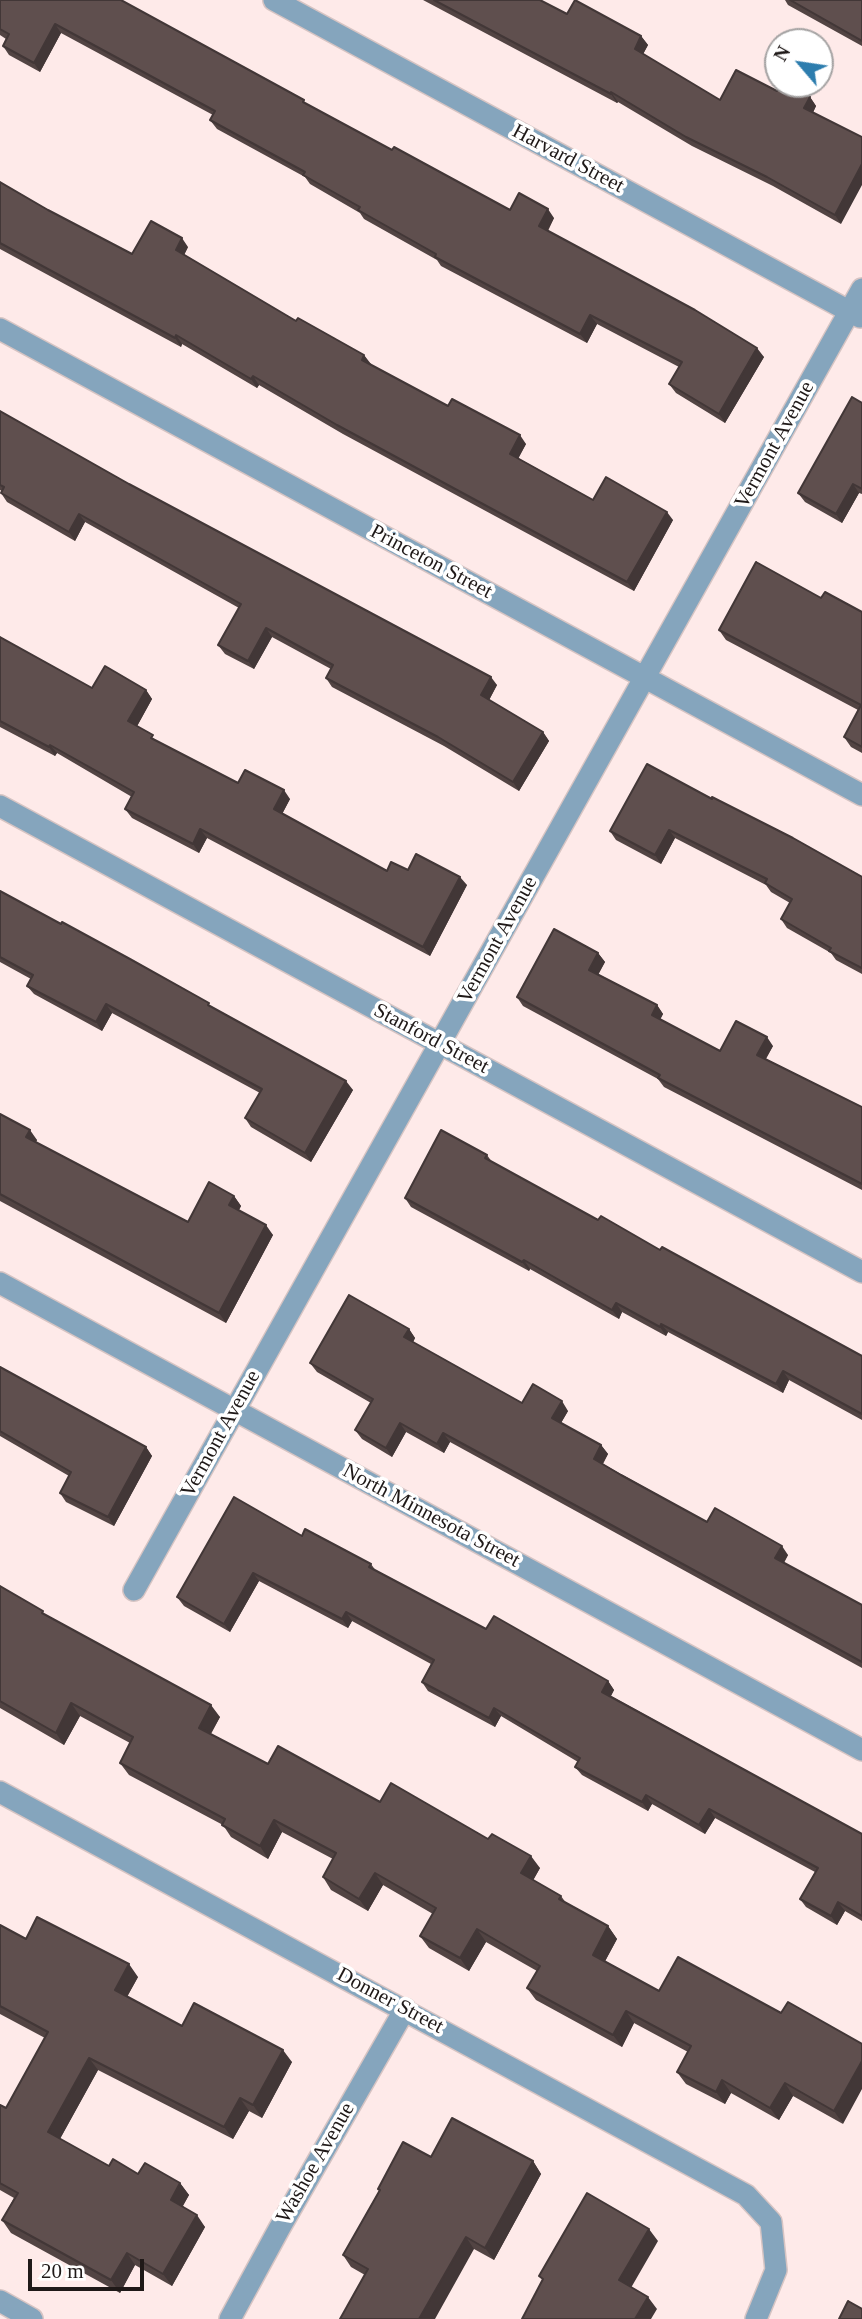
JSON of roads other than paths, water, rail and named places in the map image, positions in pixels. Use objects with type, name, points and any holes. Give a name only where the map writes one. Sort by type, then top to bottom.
[{"type":"street","name":"Harvard Street","points":[[274,0],[856,315]]},
{"type":"street","name":"Vermont Avenue","points":[[134,1590],[645,678],[856,315],[862,289]]},
{"type":"street","name":"Princeton Street","points":[[0,329],[862,795]]},
{"type":"street","name":"Stanford Street","points":[[0,806],[862,1272]]},
{"type":"street","name":"North Minnesota Street","points":[[0,1283],[862,1750]]},
{"type":"street","name":"Donner Street","points":[[0,1792],[746,2195],[771,2222],[776,2270],[756,2319]]},
{"type":"street","name":"Washoe Avenue","points":[[230,2319],[405,2009]]},
{"type":"street","points":[[0,2301],[32,2319]]}]
